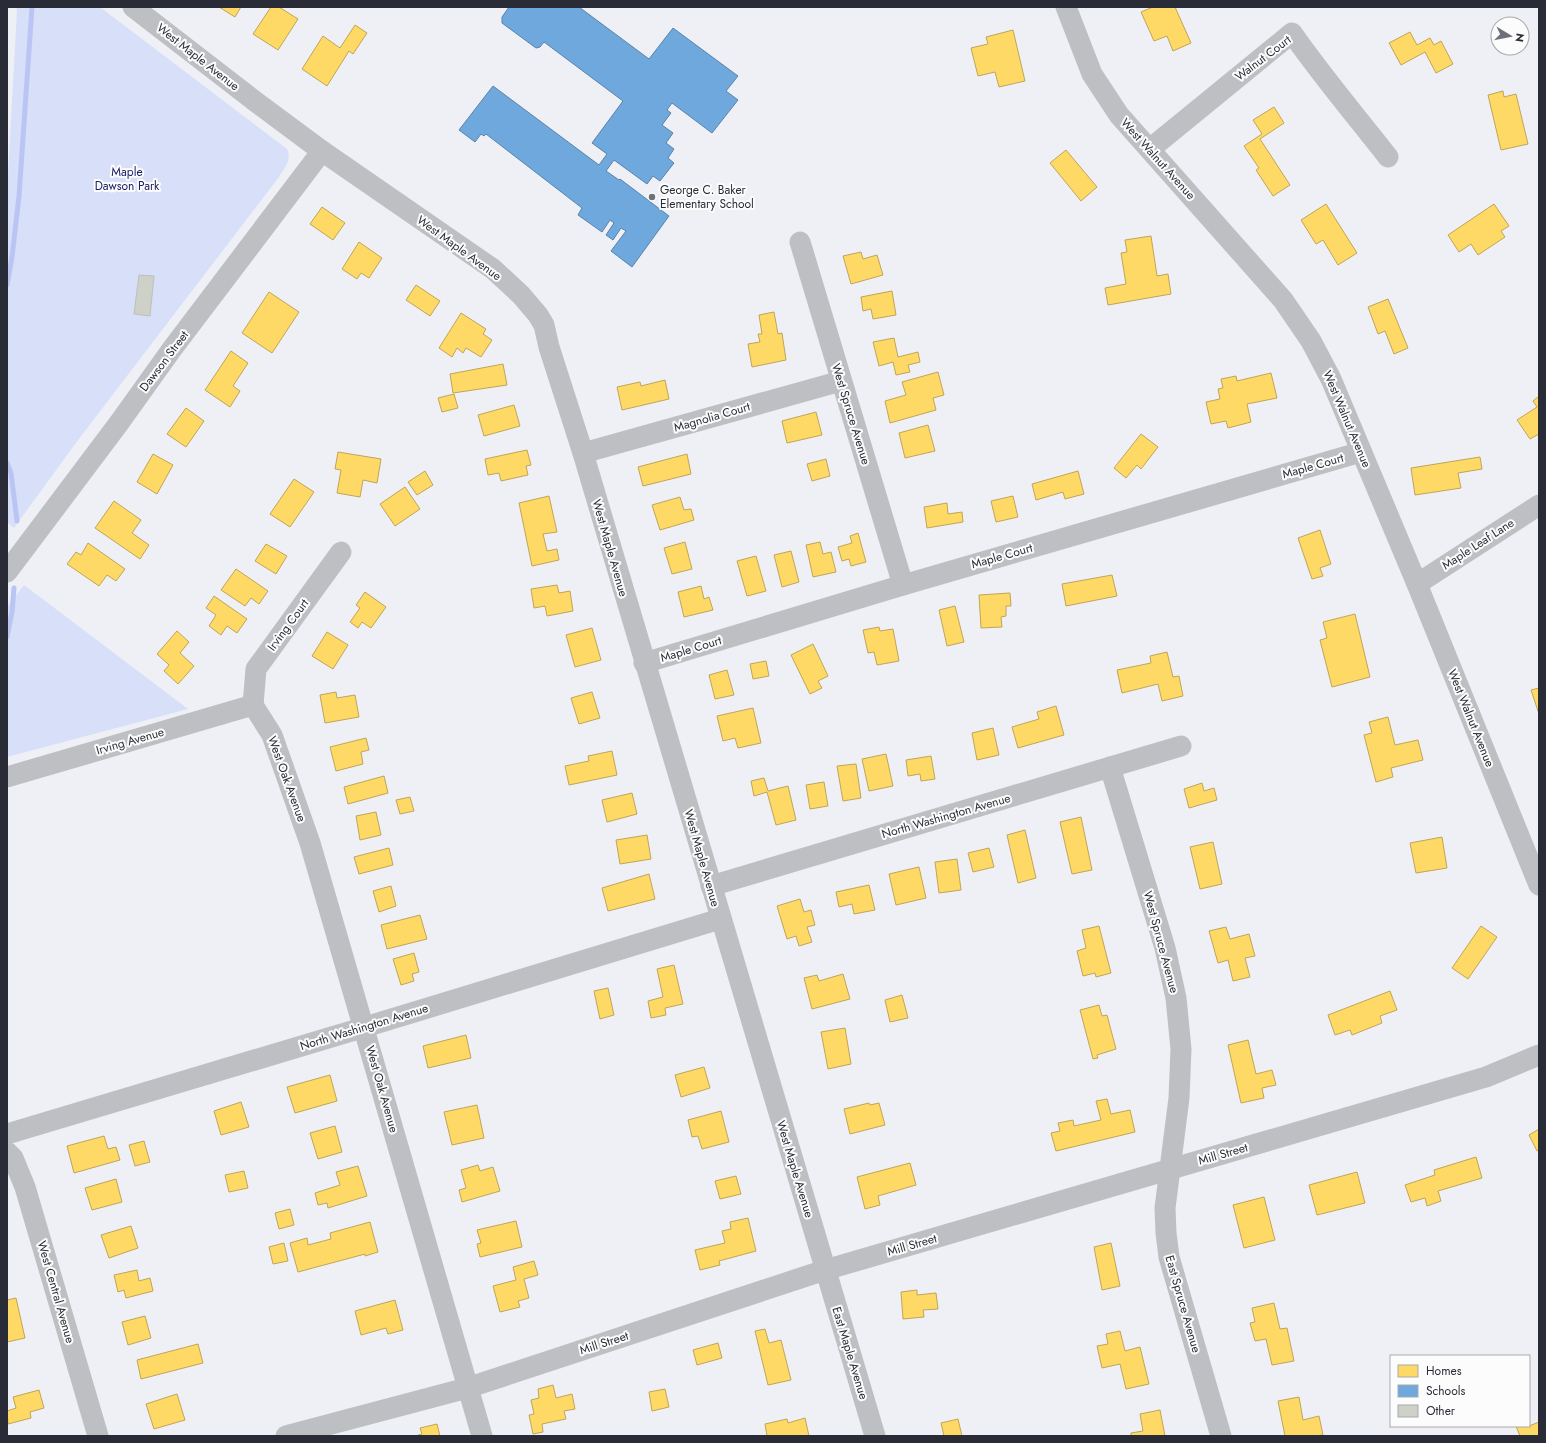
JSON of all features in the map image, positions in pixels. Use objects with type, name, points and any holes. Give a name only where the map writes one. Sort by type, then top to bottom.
[{"type":"street","name":"West Maple Avenue","points":[[133,7],[322,151],[493,269],[529,305],[544,325],[549,347],[583,453],[720,920],[825,1270]]},
{"type":"street","name":"West Walnut Avenue","points":[[1066,7],[1092,74],[1119,115],[1283,300],[1311,341],[1331,379],[1360,452],[1417,584],[1539,885]]},
{"type":"street","name":"Walnut Court","points":[[1150,149],[1292,33],[1388,157]]},
{"type":"street","name":"Dawson Street","points":[[7,572],[120,423],[172,349],[322,151]]},
{"type":"street","name":"West Spruce Avenue","points":[[800,242],[903,585]]},
{"type":"street","name":"Magnolia Court","points":[[583,453],[841,381]]},
{"type":"street","name":"Maple Court","points":[[644,663],[903,585],[1360,452]]},
{"type":"street","name":"Maple Leaf Lane","points":[[1417,584],[1539,505]]},
{"type":"street","name":"Irving Court","points":[[253,705],[256,669],[341,552]]},
{"type":"street","name":"Irving Avenue","points":[[7,777],[253,705]]},
{"type":"street","name":"West Oak Avenue","points":[[253,705],[272,735],[310,843],[365,1027],[467,1388],[482,1436]]},
{"type":"street","name":"North Washington Avenue","points":[[711,886],[1181,746]]},
{"type":"street","name":"West Spruce Avenue","points":[[1110,768],[1164,948],[1176,998],[1181,1049],[1179,1098],[1170,1169]]},
{"type":"street","name":"North Washington Avenue","points":[[7,1134],[720,920]]},
{"type":"street","name":"Mill Street","points":[[286,1436],[467,1388],[825,1270],[1486,1077],[1539,1055]]},
{"type":"street","name":"West Central Avenue","points":[[7,1152],[13,1158],[25,1187],[98,1436]]},
{"type":"street","name":"East Spruce Avenue","points":[[1170,1169],[1165,1208],[1169,1257],[1221,1436]]},
{"type":"street","name":"East Maple Avenue","points":[[825,1270],[875,1436]]},
{"type":"green space","name":"Maple Dawson Park","points":[[16,7],[100,7],[287,149],[289,157],[279,177],[75,444],[14,528],[7,522],[7,192]]},
{"type":"green space","points":[[24,585],[188,709],[7,757],[7,607]]},
{"type":"building: Homes","points":[[219,7],[241,7],[235,17]]},
{"type":"building: Homes","points":[[271,7],[279,7],[298,19],[278,50],[253,34]]},
{"type":"building: Homes","points":[[1153,7],[1175,7],[1191,43],[1173,51],[1167,36],[1154,41],[1141,12]]},
{"type":"building: Homes","points":[[355,25],[367,33],[353,54],[349,51],[327,86],[302,69],[323,36],[340,48]]},
{"type":"building: Homes","points":[[1013,30],[1025,81],[999,87],[995,72],[978,76],[971,48],[988,44],[986,37]]},
{"type":"building: Homes","points":[[1410,32],[1417,45],[1430,38],[1434,45],[1441,41],[1453,64],[1436,73],[1425,52],[1401,65],[1389,43]]},
{"type":"building: Homes","points":[[1503,91],[1504,97],[1516,94],[1528,144],[1501,150],[1488,95]]},
{"type":"building: Homes","points":[[1274,107],[1284,123],[1260,139],[1290,185],[1273,196],[1256,170],[1259,168],[1244,146],[1262,134],[1253,120]]},
{"type":"building: Homes","points":[[1066,150],[1097,187],[1081,201],[1050,163]]},
{"type":"building: Homes","points":[[1326,204],[1357,253],[1338,265],[1323,240],[1316,244],[1301,220]]},
{"type":"building: Homes","points":[[1494,204],[1509,226],[1501,231],[1505,237],[1478,255],[1471,244],[1459,252],[1448,235]]},
{"type":"building: Homes","points":[[322,207],[345,223],[333,240],[310,224]]},
{"type":"building: Homes","points":[[1151,236],[1157,276],[1168,274],[1171,294],[1108,305],[1105,288],[1126,284],[1121,253],[1127,252],[1125,240]]},
{"type":"building: Homes","points":[[359,242],[382,258],[369,278],[361,273],[357,279],[342,269]]},
{"type":"building: Homes","points":[[861,252],[863,259],[877,255],[883,275],[851,284],[843,256]]},
{"type":"building: Homes","points":[[416,285],[440,301],[430,316],[406,300]]},
{"type":"building: Homes","points":[[892,291],[896,315],[873,319],[871,309],[863,311],[861,297]]},
{"type":"building: Homes","points":[[269,292],[299,312],[272,353],[242,333]]},
{"type":"building: Homes","points":[[1388,299],[1408,348],[1394,354],[1385,331],[1378,334],[1368,307]]},
{"type":"building: Homes","points":[[774,312],[778,334],[782,333],[786,360],[752,367],[748,344],[760,342],[758,334],[762,334],[759,315]]},
{"type":"building: Homes","points":[[461,313],[486,329],[483,334],[492,340],[481,357],[466,348],[463,353],[457,348],[452,357],[439,348]]},
{"type":"building: Homes","points":[[894,338],[898,357],[918,352],[920,362],[908,365],[910,372],[896,375],[893,362],[879,366],[873,342]]},
{"type":"building: Homes","points":[[231,351],[248,363],[233,386],[240,391],[230,407],[205,390]]},
{"type":"building: Homes","points":[[503,364],[507,385],[453,393],[450,374]]},
{"type":"building: Homes","points":[[938,372],[944,395],[933,398],[936,410],[890,423],[885,401],[906,395],[902,382]]},
{"type":"building: Homes","points":[[1271,373],[1277,398],[1247,404],[1251,422],[1228,428],[1226,421],[1211,424],[1206,402],[1220,399],[1218,389],[1223,388],[1221,379],[1236,376],[1237,381]]},
{"type":"building: Homes","points":[[665,380],[669,399],[622,410],[617,387],[640,382],[641,386]]},
{"type":"building: Homes","points":[[454,394],[458,408],[442,412],[438,398]]},
{"type":"building: Homes","points":[[1539,396],[1539,434],[1530,439],[1517,420],[1537,407],[1533,401]]},
{"type":"building: Homes","points":[[514,405],[520,426],[484,436],[478,415]]},
{"type":"building: Homes","points":[[186,408],[204,421],[186,447],[167,434]]},
{"type":"building: Homes","points":[[816,412],[822,435],[787,443],[782,421]]},
{"type":"building: Homes","points":[[928,425],[935,451],[905,458],[899,433]]},
{"type":"building: Homes","points":[[1141,434],[1158,447],[1141,469],[1137,465],[1126,478],[1114,468]]},
{"type":"building: Homes","points":[[527,450],[531,465],[526,466],[528,475],[501,481],[499,473],[488,475],[485,459]]},
{"type":"building: Homes","points":[[338,452],[381,459],[377,483],[363,480],[360,497],[337,493],[341,470],[335,469]]},
{"type":"building: Homes","points":[[153,454],[173,465],[157,494],[137,482]]},
{"type":"building: Homes","points":[[687,454],[691,474],[643,486],[638,467]]},
{"type":"building: Homes","points":[[1480,457],[1482,469],[1458,473],[1461,488],[1415,495],[1411,468]]},
{"type":"building: Homes","points":[[826,459],[830,476],[812,481],[807,464]]},
{"type":"building: Homes","points":[[425,471],[433,485],[417,495],[408,482]]},
{"type":"building: Homes","points":[[1078,471],[1084,494],[1065,499],[1063,492],[1036,500],[1032,484]]},
{"type":"building: Homes","points":[[294,479],[314,492],[290,527],[270,514]]},
{"type":"building: Homes","points":[[405,487],[420,509],[395,526],[380,504]]},
{"type":"building: Homes","points":[[549,496],[557,532],[543,534],[547,551],[557,549],[559,560],[532,566],[519,503]]},
{"type":"building: Homes","points":[[1013,496],[1018,517],[996,522],[991,501]]},
{"type":"building: Homes","points":[[680,497],[684,510],[691,509],[694,520],[660,530],[652,505]]},
{"type":"building: Homes","points":[[114,501],[141,520],[132,533],[149,545],[140,559],[95,528]]},
{"type":"building: Homes","points":[[947,503],[948,514],[962,512],[963,522],[927,528],[924,507]]},
{"type":"building: Homes","points":[[1320,530],[1331,564],[1320,568],[1323,576],[1312,579],[1298,538]]},
{"type":"building: Homes","points":[[858,533],[866,562],[851,566],[849,559],[842,561],[838,547],[852,543],[850,536]]},
{"type":"building: Homes","points":[[685,542],[692,569],[672,574],[664,548]]},
{"type":"building: Homes","points":[[820,542],[823,554],[831,552],[836,572],[813,577],[806,545]]},
{"type":"building: Homes","points":[[88,543],[125,569],[116,581],[107,575],[99,586],[67,564],[76,552],[81,555]]},
{"type":"building: Homes","points":[[266,544],[287,556],[276,574],[255,561]]},
{"type":"building: Homes","points":[[791,551],[799,582],[782,587],[774,555]]},
{"type":"building: Homes","points":[[756,556],[766,591],[747,596],[737,561]]},
{"type":"building: Homes","points":[[236,569],[268,591],[259,604],[251,598],[245,606],[221,590]]},
{"type":"building: Homes","points":[[1112,575],[1117,596],[1066,606],[1062,584]]},
{"type":"building: Homes","points":[[557,585],[559,593],[570,591],[573,611],[547,616],[545,606],[534,608],[531,589]]},
{"type":"building: Homes","points":[[701,586],[704,599],[709,597],[713,610],[684,617],[678,592]]},
{"type":"building: Homes","points":[[365,592],[386,607],[371,628],[362,622],[358,628],[350,622],[360,608],[356,605]]},
{"type":"building: Homes","points":[[1010,593],[1011,606],[1006,606],[1006,616],[1001,617],[1002,627],[981,628],[979,595]]},
{"type":"building: Homes","points":[[214,596],[247,619],[237,633],[227,626],[221,635],[209,626],[216,615],[206,608]]},
{"type":"building: Homes","points":[[955,606],[964,642],[947,646],[939,610]]},
{"type":"building: Homes","points":[[1355,614],[1370,677],[1332,687],[1320,640],[1327,638],[1323,622]]},
{"type":"building: Homes","points":[[879,627],[880,631],[893,629],[899,661],[877,665],[874,652],[868,653],[863,630]]},
{"type":"building: Homes","points":[[592,628],[601,660],[575,667],[566,635]]},
{"type":"building: Homes","points":[[177,631],[189,642],[180,653],[194,666],[178,684],[164,671],[169,665],[157,654]]},
{"type":"building: Homes","points":[[327,632],[348,645],[333,669],[312,656]]},
{"type":"building: Homes","points":[[813,644],[828,676],[818,681],[822,688],[810,694],[791,655]]},
{"type":"building: Homes","points":[[1167,652],[1173,677],[1179,676],[1183,696],[1162,701],[1158,684],[1122,693],[1117,670],[1151,663],[1150,656]]},
{"type":"building: Homes","points":[[766,661],[769,676],[753,679],[750,664]]},
{"type":"building: Homes","points":[[727,670],[734,695],[715,699],[709,675]]},
{"type":"building: Homes","points":[[1539,688],[1539,714],[1531,690]]},
{"type":"building: Homes","points":[[336,692],[337,698],[355,695],[359,717],[325,723],[320,695]]},
{"type":"building: Homes","points":[[592,692],[600,718],[579,724],[571,698]]},
{"type":"building: Homes","points":[[1056,706],[1064,735],[1018,748],[1012,727],[1039,719],[1037,712]]},
{"type":"building: Homes","points":[[753,708],[761,743],[738,748],[735,738],[723,741],[717,716]]},
{"type":"building: Homes","points":[[1388,717],[1395,745],[1418,740],[1423,760],[1391,768],[1393,777],[1376,782],[1364,735],[1372,733],[1369,722]]},
{"type":"building: Homes","points":[[993,728],[999,755],[977,760],[972,733]]},
{"type":"building: Homes","points":[[366,738],[369,750],[361,752],[363,764],[336,771],[330,747]]},
{"type":"building: Homes","points":[[612,751],[617,775],[569,785],[565,766],[589,761],[588,756]]},
{"type":"building: Homes","points":[[886,754],[893,786],[869,791],[862,759]]},
{"type":"building: Homes","points":[[931,756],[935,779],[921,781],[920,774],[908,776],[906,760]]},
{"type":"building: Homes","points":[[856,764],[861,798],[843,801],[837,766]]},
{"type":"building: Homes","points":[[384,776],[388,793],[348,804],[344,787]]},
{"type":"building: Homes","points":[[764,778],[768,791],[788,786],[796,820],[776,825],[767,792],[754,796],[751,781]]},
{"type":"building: Homes","points":[[824,782],[828,806],[810,809],[806,785]]},
{"type":"building: Homes","points":[[1202,783],[1204,791],[1214,788],[1217,800],[1189,808],[1184,789]]},
{"type":"building: Homes","points":[[632,793],[637,814],[607,822],[602,800]]},
{"type":"building: Homes","points":[[410,797],[414,811],[400,814],[396,800]]},
{"type":"building: Homes","points":[[376,812],[381,835],[360,840],[356,816]]},
{"type":"building: Homes","points":[[1081,817],[1092,870],[1072,874],[1060,822]]},
{"type":"building: Homes","points":[[1025,830],[1036,878],[1018,883],[1007,835]]},
{"type":"building: Homes","points":[[647,835],[651,859],[620,864],[616,840]]},
{"type":"building: Homes","points":[[1442,837],[1447,868],[1416,873],[1410,843]]},
{"type":"building: Homes","points":[[1213,842],[1222,884],[1200,889],[1190,847]]},
{"type":"building: Homes","points":[[389,848],[393,865],[359,874],[354,857]]},
{"type":"building: Homes","points":[[989,848],[994,867],[973,872],[968,853]]},
{"type":"building: Homes","points":[[957,859],[961,890],[939,893],[935,862]]},
{"type":"building: Homes","points":[[919,867],[926,898],[896,905],[889,874]]},
{"type":"building: Homes","points":[[649,874],[655,899],[608,911],[602,888]]},
{"type":"building: Homes","points":[[869,885],[875,910],[854,914],[852,904],[839,907],[836,892]]},
{"type":"building: Homes","points":[[391,886],[396,906],[379,912],[373,891]]},
{"type":"building: Homes","points":[[800,899],[804,912],[811,910],[815,925],[807,927],[812,942],[799,946],[796,936],[787,939],[777,906]]},
{"type":"building: Homes","points":[[420,915],[427,939],[387,949],[381,925]]},
{"type":"building: Homes","points":[[1099,926],[1111,973],[1096,977],[1095,973],[1083,976],[1077,951],[1086,948],[1082,930]]},
{"type":"building: Homes","points":[[1481,926],[1497,937],[1468,979],[1452,968]]},
{"type":"building: Homes","points":[[1226,927],[1230,939],[1249,934],[1255,956],[1245,958],[1250,977],[1233,981],[1228,960],[1218,963],[1209,931]]},
{"type":"building: Homes","points":[[414,953],[419,972],[412,974],[414,981],[401,985],[393,959]]},
{"type":"building: Homes","points":[[674,965],[683,1004],[665,1008],[666,1015],[651,1018],[648,1001],[663,997],[657,969]]},
{"type":"building: Homes","points":[[843,974],[850,999],[812,1009],[804,978],[817,975],[819,981]]},
{"type":"building: Homes","points":[[608,988],[614,1015],[600,1019],[594,991]]},
{"type":"building: Homes","points":[[1390,991],[1397,1010],[1380,1016],[1382,1023],[1352,1035],[1350,1030],[1335,1035],[1328,1015]]},
{"type":"building: Homes","points":[[902,995],[908,1018],[890,1022],[885,1000]]},
{"type":"building: Homes","points":[[1099,1005],[1102,1016],[1107,1015],[1116,1049],[1097,1055],[1098,1058],[1093,1059],[1080,1010]]},
{"type":"building: Homes","points":[[845,1028],[851,1064],[828,1069],[821,1032]]},
{"type":"building: Homes","points":[[466,1035],[471,1058],[428,1068],[423,1046]]},
{"type":"building: Homes","points":[[1248,1040],[1256,1074],[1272,1070],[1276,1085],[1262,1088],[1264,1098],[1241,1103],[1228,1045]]},
{"type":"building: Homes","points":[[704,1067],[710,1088],[681,1097],[675,1075]]},
{"type":"building: Homes","points":[[330,1075],[337,1101],[295,1113],[287,1087]]},
{"type":"building: Homes","points":[[1107,1099],[1111,1114],[1130,1110],[1135,1132],[1056,1151],[1051,1133],[1060,1131],[1058,1123],[1073,1120],[1074,1126],[1101,1120],[1096,1101]]},
{"type":"building: Homes","points":[[241,1102],[249,1127],[221,1135],[214,1111]]},
{"type":"building: Homes","points":[[869,1103],[870,1105],[879,1103],[885,1125],[850,1134],[844,1109]]},
{"type":"building: Homes","points":[[477,1105],[484,1138],[452,1145],[444,1112]]},
{"type":"building: Homes","points":[[721,1111],[729,1142],[702,1149],[698,1136],[692,1137],[688,1120]]},
{"type":"building: Homes","points":[[335,1126],[342,1152],[318,1159],[310,1133]]},
{"type":"building: Homes","points":[[1539,1129],[1539,1150],[1537,1151],[1529,1135]]},
{"type":"building: Homes","points":[[104,1136],[108,1149],[116,1147],[120,1160],[74,1173],[67,1146]]},
{"type":"building: Homes","points":[[144,1141],[150,1162],[135,1166],[129,1145]]},
{"type":"building: Homes","points":[[1476,1157],[1482,1178],[1438,1191],[1441,1201],[1427,1206],[1425,1198],[1411,1202],[1405,1185],[1435,1175],[1434,1170]]},
{"type":"building: Homes","points":[[910,1163],[916,1185],[878,1196],[880,1205],[865,1209],[857,1177]]},
{"type":"building: Homes","points":[[478,1165],[480,1171],[493,1167],[500,1191],[462,1202],[459,1190],[466,1188],[461,1170]]},
{"type":"building: Homes","points":[[358,1166],[367,1196],[328,1208],[327,1203],[318,1205],[315,1193],[340,1185],[336,1172]]},
{"type":"building: Homes","points":[[244,1171],[248,1188],[229,1192],[225,1175]]},
{"type":"building: Homes","points":[[1357,1172],[1365,1203],[1317,1215],[1309,1185]]},
{"type":"building: Homes","points":[[736,1176],[741,1194],[720,1199],[715,1181]]},
{"type":"building: Homes","points":[[116,1179],[122,1202],[92,1210],[85,1188]]},
{"type":"building: Homes","points":[[1264,1197],[1275,1240],[1244,1248],[1233,1205]]},
{"type":"building: Homes","points":[[290,1209],[294,1225],[279,1229],[275,1213]]},
{"type":"building: Homes","points":[[748,1218],[756,1251],[719,1261],[720,1265],[700,1270],[695,1250],[725,1243],[722,1231],[731,1229],[730,1222]]},
{"type":"building: Homes","points":[[516,1221],[522,1247],[480,1257],[477,1244],[481,1243],[477,1230]]},
{"type":"building: Homes","points":[[370,1222],[378,1252],[365,1256],[365,1254],[298,1272],[290,1243],[307,1238],[308,1245],[331,1239],[330,1233]]},
{"type":"building: Homes","points":[[131,1226],[138,1248],[109,1258],[101,1235]]},
{"type":"building: Homes","points":[[284,1243],[288,1261],[273,1264],[269,1247]]},
{"type":"building: Homes","points":[[1111,1243],[1120,1286],[1102,1290],[1094,1247]]},
{"type":"building: Homes","points":[[534,1261],[538,1275],[524,1279],[529,1298],[518,1301],[520,1307],[500,1312],[493,1286],[516,1280],[513,1267]]},
{"type":"building: Homes","points":[[137,1270],[139,1281],[150,1278],[153,1291],[126,1298],[124,1290],[118,1292],[114,1275]]},
{"type":"building: Homes","points":[[917,1290],[917,1295],[936,1293],[938,1309],[923,1310],[924,1317],[903,1319],[901,1292]]},
{"type":"building: Homes","points":[[16,1298],[25,1338],[7,1342],[7,1300]]},
{"type":"building: Homes","points":[[395,1300],[403,1330],[388,1334],[386,1328],[361,1335],[355,1311]]},
{"type":"building: Homes","points":[[1274,1303],[1280,1329],[1287,1328],[1294,1361],[1272,1365],[1266,1339],[1255,1341],[1250,1323],[1255,1322],[1252,1308]]},
{"type":"building: Homes","points":[[145,1316],[151,1338],[128,1345],[122,1322]]},
{"type":"building: Homes","points":[[765,1329],[769,1343],[781,1340],[791,1380],[768,1385],[755,1331]]},
{"type":"building: Homes","points":[[1120,1331],[1125,1351],[1140,1347],[1149,1384],[1126,1389],[1120,1364],[1102,1368],[1097,1346],[1108,1344],[1106,1334]]},
{"type":"building: Homes","points":[[718,1343],[722,1358],[697,1365],[693,1350]]},
{"type":"building: Homes","points":[[198,1344],[203,1363],[141,1379],[137,1360]]},
{"type":"building: Homes","points":[[553,1385],[556,1398],[572,1394],[575,1409],[564,1411],[566,1419],[542,1424],[543,1432],[533,1434],[529,1415],[534,1414],[531,1400],[539,1398],[538,1389]]},
{"type":"building: Homes","points":[[665,1389],[669,1407],[652,1411],[649,1392]]},
{"type":"building: Homes","points":[[39,1390],[44,1408],[30,1412],[31,1418],[8,1424],[7,1411],[16,1408],[13,1397]]},
{"type":"building: Homes","points":[[177,1394],[185,1420],[154,1429],[146,1404]]},
{"type":"building: Homes","points":[[1299,1397],[1303,1420],[1319,1416],[1323,1435],[1285,1436],[1278,1401]]},
{"type":"building: Homes","points":[[1160,1410],[1165,1436],[1131,1436],[1131,1433],[1143,1431],[1140,1414]]},
{"type":"building: Homes","points":[[805,1418],[809,1436],[767,1436],[765,1424],[787,1419],[788,1423]]},
{"type":"building: Homes","points":[[958,1419],[962,1436],[944,1436],[941,1423]]},
{"type":"building: Homes","points":[[1539,1422],[1539,1436],[1520,1436],[1516,1427],[1530,1427],[1530,1426]]},
{"type":"building: Homes","points":[[437,1424],[440,1436],[415,1436],[422,1434],[420,1428]]},
{"type":"building: Schools","name":"George C. Baker Elementary School","points":[[509,7],[579,7],[649,59],[673,28],[738,76],[726,91],[738,100],[712,133],[672,103],[669,107],[667,110],[671,113],[662,125],[673,133],[666,143],[674,149],[668,158],[674,163],[660,181],[653,176],[647,184],[614,160],[606,171],[619,180],[620,179],[669,216],[632,267],[611,251],[626,231],[621,228],[613,240],[606,235],[614,223],[610,220],[602,232],[578,215],[582,208],[486,134],[484,136],[481,134],[475,142],[459,130],[493,86],[599,165],[607,154],[592,143],[623,101],[544,42],[540,47],[536,48],[502,23],[502,17]]},
{"type":"building: Other","points":[[139,275],[154,276],[150,316],[134,314]]},
{"type":"waterway","points":[[7,285],[12,257],[19,196],[32,7]]},
{"type":"waterway","points":[[7,463],[11,473],[17,521]]},
{"type":"waterway","points":[[7,637],[12,612],[14,588]]},
{"type":"place","name":"George C. Baker Elementary School","points":[[652,197]]}]
